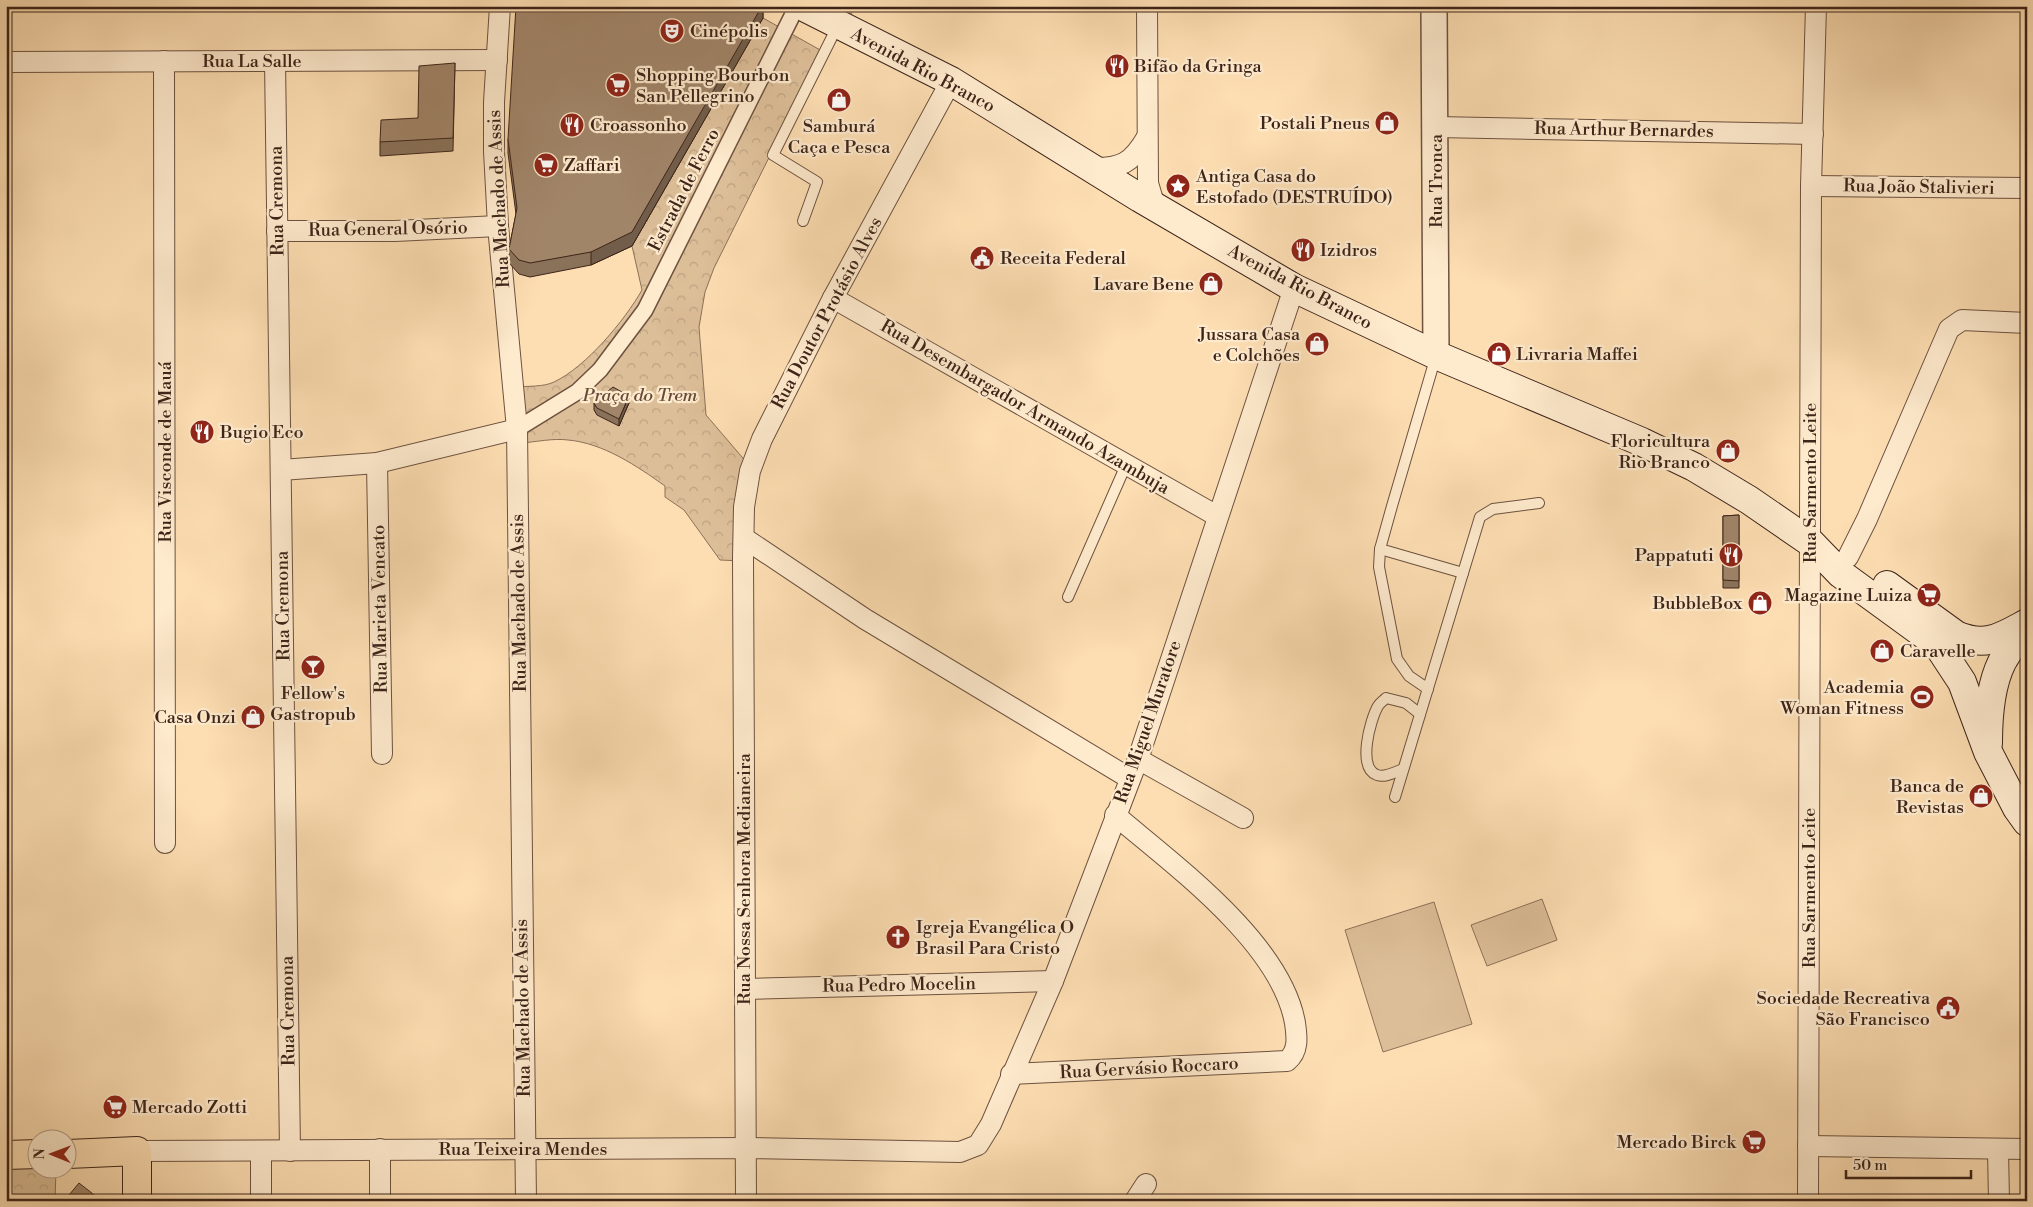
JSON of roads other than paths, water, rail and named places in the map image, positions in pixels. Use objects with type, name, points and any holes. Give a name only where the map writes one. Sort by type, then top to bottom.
[{"type":"main road","name":"Avenida Rio Branco","points":[[802,6],[951,81],[1091,168],[1294,288],[1436,356],[1642,442],[1694,467],[1750,500],[1810,542],[1841,574],[1937,644],[1962,682],[1988,752],[2017,808],[2027,822]]},
{"type":"main road","name":"Avenida Rio Branco","points":[[1810,542],[1828,546],[1848,557],[1956,635],[1967,640],[1985,641],[2000,638],[2027,623]]},
{"type":"main road","name":"Avenida Rio Branco","points":[[1988,752],[1990,708],[1995,679],[2008,652],[2027,623]]},
{"type":"main road","name":"Rua Teixeira Mendes","points":[[78,1154],[137,1152]]},
{"type":"main road","points":[[137,1152],[137,1201]]},
{"type":"main road","points":[[6,1155],[28,1154]]},
{"type":"street","name":"Rua Machado de Assis","points":[[500,6],[494,151],[498,226],[517,429],[526,1201]]},
{"type":"street","name":"Estrada de Ferro","points":[[517,429],[577,392],[595,376],[644,310],[797,6]]},
{"type":"street","points":[[1147,6],[1148,182],[1155,206]]},
{"type":"street","name":"Rua Tronca","points":[[1434,6],[1436,356]]},
{"type":"street","name":"Rua Sarmento Leite","points":[[1808,1201],[1811,186],[1816,6]]},
{"type":"street","name":"Rua La Salle","points":[[6,62],[497,60]]},
{"type":"street","name":"Rua Visconde de Mauá","points":[[164,61],[165,843]]},
{"type":"street","name":"Rua Cremona","points":[[275,61],[290,1151]]},
{"type":"street","name":"Rua Doutor Protásio Alves","points":[[743,558],[744,507],[750,471],[756,455],[833,298],[951,81]]},
{"type":"street","name":"Rua Arthur Bernardes","points":[[1436,127],[1813,134]]},
{"type":"street","points":[[1091,168],[1107,169],[1127,162],[1137,154],[1147,137]]},
{"type":"street","name":"Rua João Stalivieri","points":[[1811,186],[2027,188]]},
{"type":"street","name":"Rua General Osório","points":[[278,231],[395,231],[498,226]]},
{"type":"street","name":"Rua Miguel Muratore","points":[[978,1145],[991,1124],[1011,1074],[1053,981],[1129,778],[1138,759],[1294,288]]},
{"type":"street","name":"Rua Desembargador Armando Azambuja","points":[[833,298],[1217,516]]},
{"type":"street","points":[[1848,557],[1867,519],[1949,329],[1962,320],[2027,323]]},
{"type":"street","points":[[281,470],[377,463],[517,429]]},
{"type":"street","name":"Rua Marieta Vencato","points":[[377,463],[382,754]]},
{"type":"street","points":[[744,538],[865,619],[1129,778]]},
{"type":"street","name":"Rua Nossa Senhora Medianeira","points":[[743,558],[746,1201]]},
{"type":"street","points":[[1138,759],[1242,818]]},
{"type":"street","name":"Rua Gervásio Roccaro","points":[[1011,1074],[1287,1061],[1296,1049],[1297,1034],[1291,1002],[1270,964],[1250,939],[1197,883],[1115,815]]},
{"type":"street","name":"Rua Pedro Mocelin","points":[[745,989],[1053,981]]},
{"type":"street","name":"Rua Teixeira Mendes","points":[[137,1152],[745,1148],[960,1152],[978,1145]]},
{"type":"street","points":[[1808,1146],[2027,1149]]},
{"type":"street","points":[[380,1149],[380,1201]]},
{"type":"street","points":[[1998,1149],[1999,1201]]},
{"type":"street","points":[[261,1152],[261,1201]]},
{"type":"lane","points":[[803,221],[817,182],[773,155],[838,24]]},
{"type":"lane","points":[[1428,689],[1408,676],[1397,659],[1379,567],[1380,549],[1436,356]]},
{"type":"lane","points":[[1068,597],[1126,465]]},
{"type":"lane","points":[[1395,797],[1480,517],[1493,509],[1539,503]]},
{"type":"lane","points":[[1380,549],[1463,573]]},
{"type":"lane","points":[[1403,769],[1378,776],[1370,771],[1366,758],[1370,726],[1378,705],[1386,698],[1406,703],[1420,714]]},
{"type":"place","name":"Cinépolis","points":[[672,31]]},
{"type":"place","name":"Bifão da Gringa","points":[[1117,66]]},
{"type":"place","name":"Shopping Bourbon San Pellegrino","points":[[618,85]]},
{"type":"place","name":"Samburá Caça e Pesca","points":[[839,100]]},
{"type":"place","name":"Postali Pneus","points":[[1387,123]]},
{"type":"place","name":"Croassonho","points":[[572,125]]},
{"type":"place","name":"Zaffari","points":[[546,165]]},
{"type":"place","name":"Antiga Casa do Estofado (DESTRUÍDO)","points":[[1178,186]]},
{"type":"place","name":"Izidros","points":[[1303,250]]},
{"type":"place","name":"Receita Federal","points":[[982,258]]},
{"type":"place","name":"Lavare Bene","points":[[1211,284]]},
{"type":"place","name":"Jussara Casa e Colchões","points":[[1317,344]]},
{"type":"place","name":"Livraria Maffei","points":[[1499,354]]},
{"type":"place","name":"Bugio Eco","points":[[202,432]]},
{"type":"place","name":"Floricultura Rio Branco","points":[[1728,451]]},
{"type":"place","name":"Pappatuti","points":[[1731,555]]},
{"type":"place","name":"Magazine Luiza","points":[[1929,595]]},
{"type":"place","name":"BubbleBox","points":[[1760,603]]},
{"type":"place","name":"Caravelle","points":[[1882,651]]},
{"type":"place","name":"Fellow's Gastropub","points":[[313,667]]},
{"type":"place","name":"Academia Woman Fitness","points":[[1922,697]]},
{"type":"place","name":"Casa Onzi","points":[[253,717]]},
{"type":"place","name":"Banca de Revistas","points":[[1981,796]]},
{"type":"place","name":"Igreja Evangélica O Brasil Para Cristo","points":[[898,937]]},
{"type":"place","name":"Sociedade Recreativa São Francisco","points":[[1948,1008]]},
{"type":"place","name":"Mercado Zotti","points":[[115,1107]]},
{"type":"place","name":"Mercado Birck","points":[[1754,1142]]},
{"type":"park label","name":"Praça do Trem","points":[[640,395]]}]
